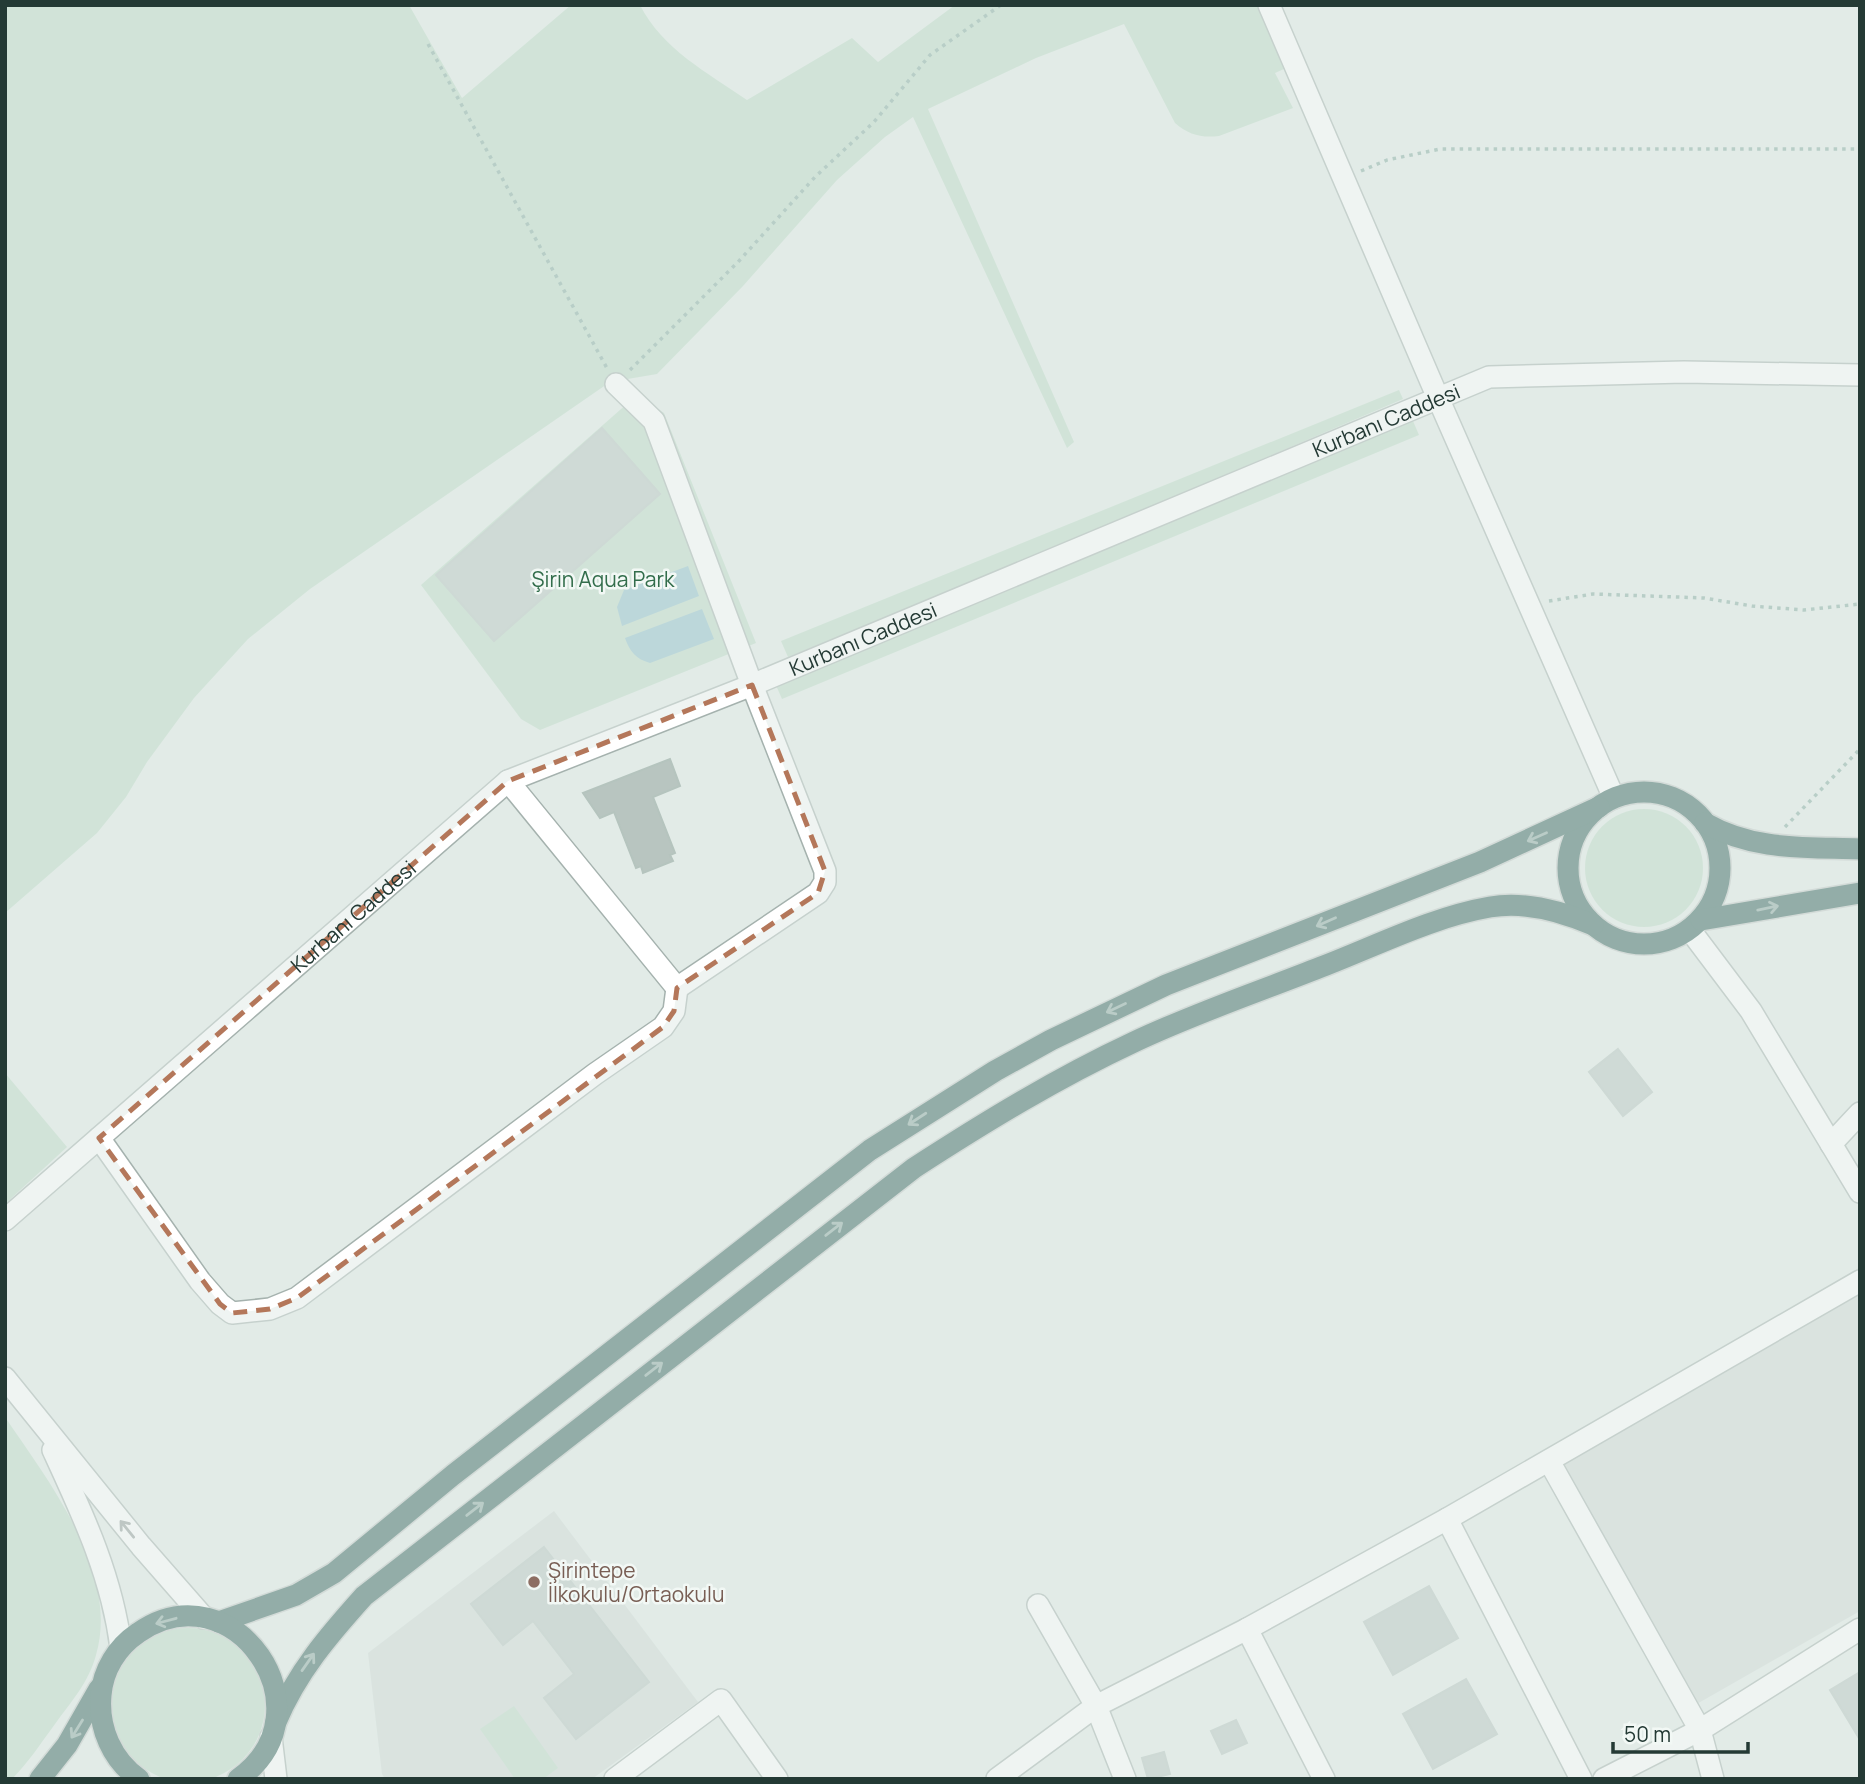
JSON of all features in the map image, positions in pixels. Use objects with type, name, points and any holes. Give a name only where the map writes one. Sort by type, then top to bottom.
[{"type":"highway","points":[[40,1779],[81,1723],[121,1648],[144,1628],[173,1618],[212,1620],[296,1595],[334,1573],[453,1475],[870,1150],[995,1070],[1085,1023],[1166,985],[1480,862],[1606,803],[1640,792],[1669,796],[1683,803],[1705,823],[1732,836],[1765,845],[1860,849]]},
{"type":"highway","points":[[1593,925],[1576,901],[1568,872],[1572,843],[1583,823],[1606,803]]},
{"type":"highway","points":[[1695,925],[1716,894],[1720,872],[1718,850],[1705,823]]},
{"type":"highway","points":[[238,1779],[256,1763],[305,1666],[364,1596],[914,1168],[966,1134],[1076,1071],[1145,1037],[1251,993],[1446,918],[1491,907],[1521,906],[1556,911],[1593,925],[1619,940],[1648,945],[1663,943],[1695,925],[1860,892]]},
{"type":"highway","points":[[212,1620],[246,1638],[265,1662],[276,1691],[274,1729]]},
{"type":"highway","points":[[105,1675],[100,1705],[105,1735],[121,1762],[139,1779]]},
{"type":"street","points":[[1269,5],[1530,606],[1606,803]]},
{"type":"street","name":"Kurbanı Caddesi","points":[[5,1220],[508,781],[752,685],[1489,377],[1684,372],[1860,375]]},
{"type":"street","points":[[616,384],[654,421],[825,872],[825,883],[818,893],[677,988]]},
{"type":"street","points":[[99,1138],[200,1281],[220,1304],[232,1313],[270,1309],[297,1297],[595,1074],[663,1027],[674,1011],[677,988],[508,781]]},
{"type":"street","points":[[1695,925],[1751,1011],[1860,1192]]},
{"type":"street","points":[[1831,1144],[1860,1113]]},
{"type":"street","points":[[997,1779],[1096,1706],[1247,1629],[1447,1519],[1860,1281]]},
{"type":"street","points":[[5,1378],[141,1546],[212,1620]]},
{"type":"street","points":[[39,1420],[89,1526],[114,1602],[121,1648]]},
{"type":"street","points":[[1549,1461],[1700,1730],[1713,1779]]},
{"type":"street","points":[[1447,1519],[1581,1779]]},
{"type":"street","points":[[1038,1605],[1096,1706],[1125,1779]]},
{"type":"street","points":[[1247,1629],[1324,1779]]},
{"type":"street","points":[[1604,1779],[1700,1730],[1860,1629]]},
{"type":"street","points":[[615,1779],[721,1700],[777,1779]]},
{"type":"street","points":[[274,1729],[276,1779]]},
{"type":"path","points":[[428,44],[616,384],[738,262],[815,177],[874,122],[930,55],[1001,5]]},
{"type":"path","points":[[1344,181],[1371,165],[1440,149],[1860,149]]},
{"type":"path","points":[[1530,606],[1559,597],[1593,594],[1704,598],[1752,606],[1804,610],[1860,604]]},
{"type":"path","points":[[1765,845],[1798,815],[1860,749]]},
{"type":"highlighted area","points":[[752,685],[825,871],[818,893],[677,988],[674,1011],[663,1027],[297,1298],[270,1309],[232,1313],[220,1304],[99,1138],[508,781]]},
{"type":"shaded area","points":[[1860,1267],[1860,1611],[1688,1709],[1557,1468]]},
{"type":"shaded area","name":"Şirintepe İlkokulu/Ortaokulu","points":[[554,1511],[698,1702],[592,1779],[385,1779],[382,1774],[368,1653]]},
{"type":"green space","points":[[5,5],[409,5],[462,98],[571,5],[640,5],[649,21],[673,47],[747,100],[852,38],[878,62],[955,5],[1267,5],[1295,64],[1275,73],[1293,108],[1219,136],[1206,137],[1190,133],[1175,123],[1124,24],[1036,58],[928,109],[1074,442],[1067,448],[913,117],[885,137],[837,180],[743,286],[657,374],[610,382],[310,589],[248,639],[194,698],[147,762],[126,797],[97,833],[5,913]]},
{"type":"green space","points":[[1399,390],[1403,399],[1010,567],[788,657],[781,641]]},
{"type":"green space","name":"Şirin Aqua Park","points":[[637,395],[664,413],[756,643],[540,730],[521,719],[421,585]]},
{"type":"green space","points":[[1413,421],[1419,435],[782,699],[775,683]]},
{"type":"green space","points":[[1644,809],[1667,814],[1686,826],[1698,845],[1703,868],[1698,891],[1686,910],[1667,922],[1644,927],[1621,922],[1602,910],[1590,891],[1585,868],[1590,845],[1602,826],[1621,814]]},
{"type":"green space","points":[[5,1073],[67,1147],[5,1204]]},
{"type":"green space","points":[[5,1417],[76,1529],[98,1592],[101,1624],[96,1655],[84,1683],[12,1779],[5,1779]]},
{"type":"green space","points":[[188,1628],[217,1634],[242,1651],[259,1676],[265,1705],[259,1734],[242,1759],[217,1776],[188,1782],[159,1776],[134,1759],[117,1734],[111,1705],[117,1676],[134,1651],[159,1634]]},
{"type":"green space","points":[[514,1706],[558,1768],[543,1779],[515,1779],[480,1729]]},
{"type":"water","points":[[688,566],[699,596],[622,626],[617,607],[624,590]]},
{"type":"water","points":[[702,609],[714,639],[650,663],[631,651],[625,638]]},
{"type":"building","points":[[602,428],[660,494],[494,641],[436,575]]},
{"type":"building","points":[[670,759],[680,786],[653,797],[675,853],[670,855],[673,861],[643,873],[641,866],[636,868],[614,812],[600,818],[583,793]]},
{"type":"building","points":[[1618,1049],[1652,1092],[1623,1116],[1589,1072]]},
{"type":"building","points":[[544,1547],[649,1682],[576,1739],[544,1698],[574,1674],[533,1621],[503,1645],[471,1604]]},
{"type":"building","points":[[1429,1586],[1458,1638],[1393,1675],[1364,1622]]},
{"type":"building","points":[[1860,1672],[1860,1740],[1830,1690]]},
{"type":"building","points":[[1466,1679],[1497,1734],[1433,1769],[1403,1714]]},
{"type":"building","points":[[1236,1720],[1247,1743],[1222,1754],[1211,1731]]},
{"type":"building","points":[[1164,1752],[1170,1774],[1148,1779],[1142,1758]]},
{"type":"place","name":"Şirintepe İlkokulu/Ortaokulu","points":[[534,1582]]}]
